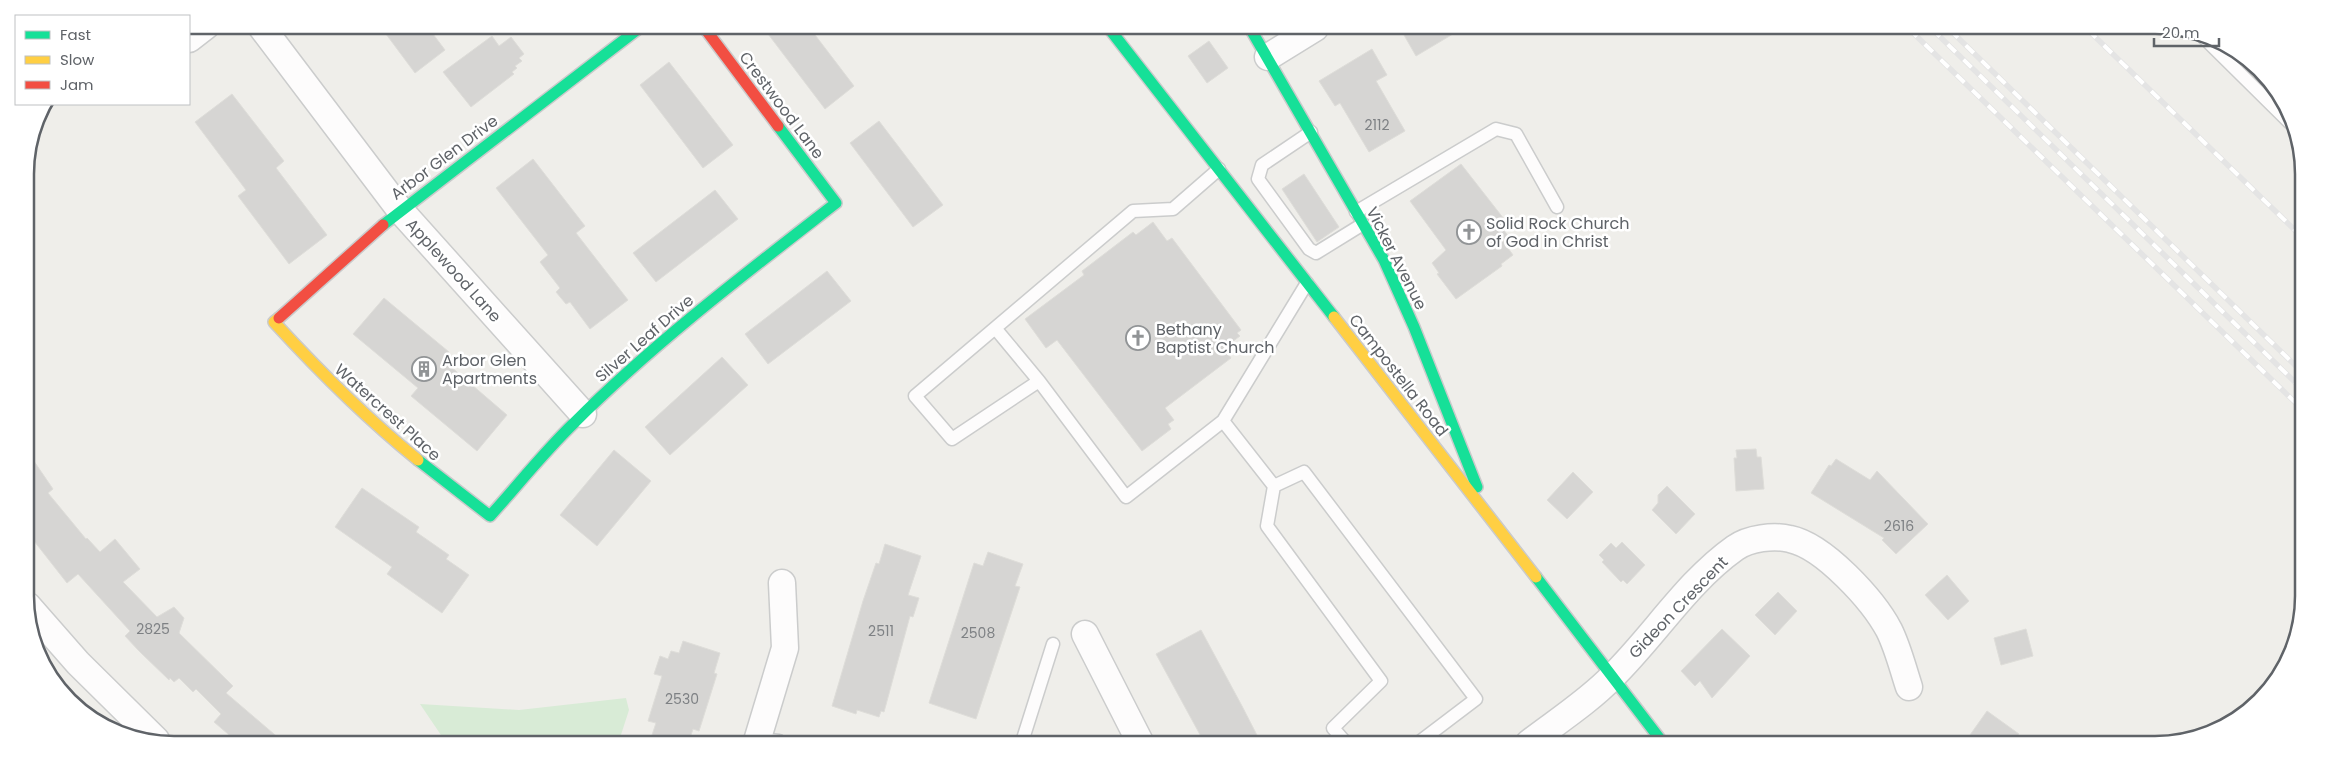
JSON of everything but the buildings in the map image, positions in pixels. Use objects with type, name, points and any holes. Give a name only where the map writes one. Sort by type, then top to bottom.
[{"type":"street","name":"Applewood Lane","points":[[267,34],[400,210],[583,414]]},
{"type":"street","name":"Arbor Glen Drive","points":[[274,322],[400,210],[631,34]]},
{"type":"street","name":"Crestwood Lane","points":[[709,34],[836,203]]},
{"type":"street","name":"Campostella Road","points":[[1113,34],[1489,516],[1657,736]]},
{"type":"street","name":"Vicker Avenue","points":[[1254,34],[1384,260],[1414,328],[1489,516]]},
{"type":"street","points":[[1268,56],[1305,34]]},
{"type":"street","name":"Silver Leaf Drive","points":[[490,516],[583,414],[639,361],[697,312],[836,203]]},
{"type":"street","name":"Watercrest Place","points":[[274,322],[348,402],[440,480],[490,516]]},
{"type":"street","name":"Gideon Crescent","points":[[1538,736],[1612,678],[1706,574],[1737,547],[1763,538],[1790,539],[1814,549],[1839,570],[1866,598],[1888,630],[1910,687]]},
{"type":"street","points":[[765,736],[785,648],[782,583]]},
{"type":"street","points":[[35,614],[78,663],[149,734]]},
{"type":"street","points":[[1085,634],[1137,736]]},
{"type":"lane","points":[[2214,47],[2282,115]]},
{"type":"lane","points":[[1356,212],[1496,129],[1516,134],[1557,208]]},
{"type":"lane","points":[[1311,132],[1262,165],[1258,179],[1309,249],[1316,253],[1363,224]]},
{"type":"lane","points":[[1039,382],[952,439],[915,396],[1134,211],[1173,209],[1219,169]]},
{"type":"lane","points":[[995,328],[1039,382],[1126,497],[1223,421],[1307,283]]},
{"type":"lane","points":[[1223,421],[1274,486],[1267,526],[1381,681],[1333,728],[1340,736]]},
{"type":"lane","points":[[1274,486],[1304,472],[1476,699],[1427,736]]},
{"type":"lane","points":[[1024,736],[1053,644]]},
{"type":"green space","points":[[626,698],[629,710],[621,736],[442,736],[420,704],[519,710]]},
{"type":"railway","points":[[1914,34],[2295,402]]},
{"type":"railway","points":[[1937,34],[2295,382]]},
{"type":"railway","points":[[1954,34],[2295,365]]},
{"type":"railway","points":[[2092,34],[2295,230]]},
{"type":"traffic: fast","points":[[383,225],[632,34]]},
{"type":"traffic: fast","points":[[1113,34],[1334,317]]},
{"type":"traffic: fast","points":[[1253,34],[1384,260],[1414,327],[1477,487]]},
{"type":"traffic: fast","points":[[418,460],[490,516],[563,434],[636,364],[836,203],[778,126]]},
{"type":"traffic: fast","points":[[1536,577],[1658,736]]},
{"type":"traffic: slow","points":[[1334,317],[1536,577]]},
{"type":"traffic: slow","points":[[279,318],[274,322],[343,394],[418,460]]},
{"type":"traffic: jam","points":[[709,34],[778,126]]},
{"type":"traffic: jam","points":[[279,318],[383,225]]},
{"type":"place","name":"Solid Rock Church of God in Christ","points":[[1469,232]]},
{"type":"place","name":"Bethany Baptist Church","points":[[1138,338]]},
{"type":"place","name":"Arbor Glen Apartments","points":[[424,369]]}]
